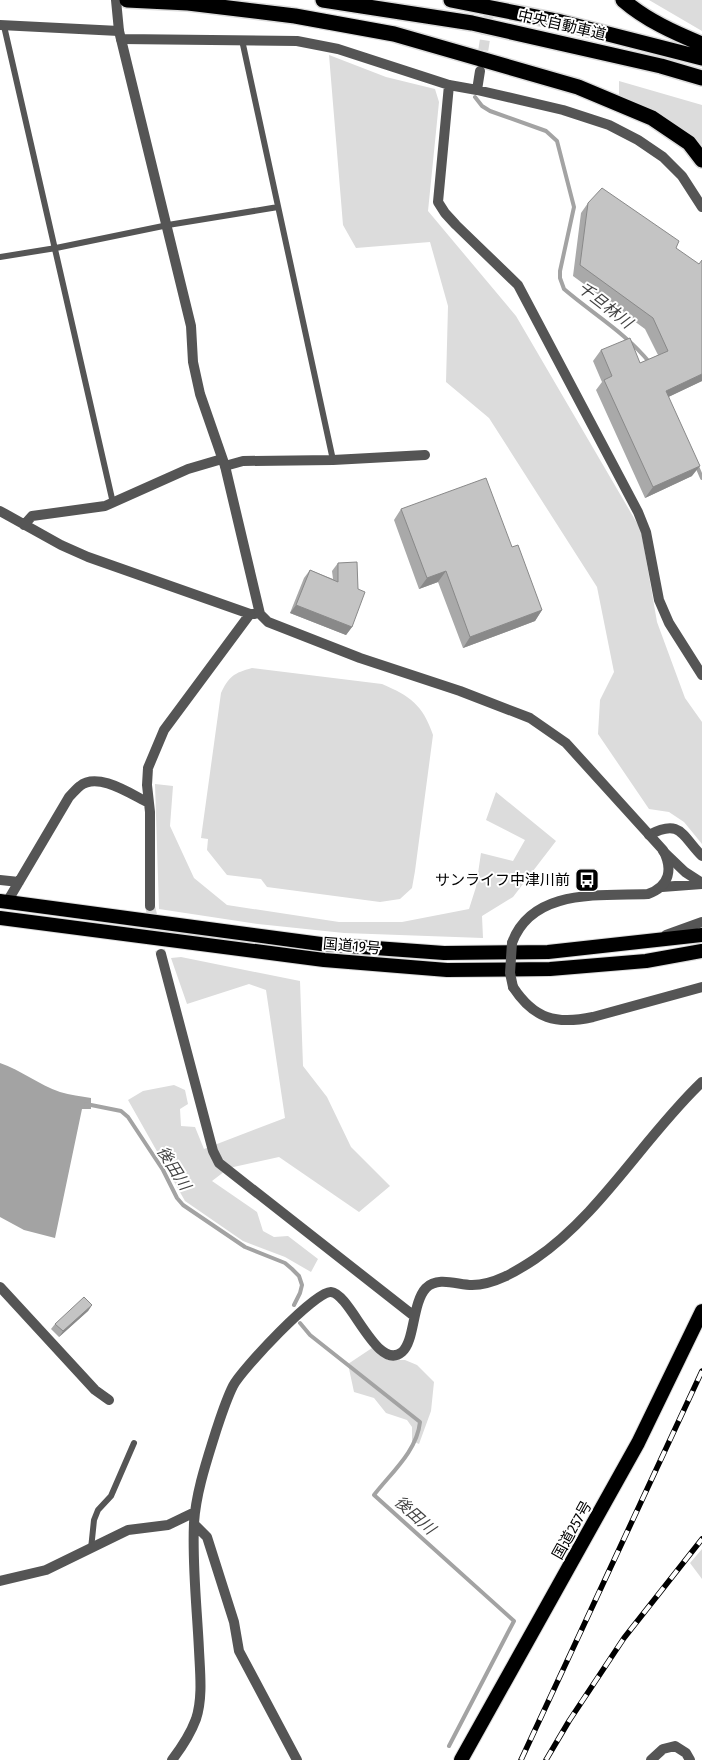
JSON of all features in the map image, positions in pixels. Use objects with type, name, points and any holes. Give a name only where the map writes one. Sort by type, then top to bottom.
[{"type":"highway","points":[[127,0],[188,3],[286,15],[394,34],[578,87],[652,118],[689,143],[702,160]]},
{"type":"highway","name":"中央自動車道","points":[[323,0],[472,23],[661,66],[702,78]]},
{"type":"highway","name":"中央自動車道","points":[[451,0],[557,21],[702,58]]},
{"type":"highway","points":[[624,0],[661,25],[702,44]]},
{"type":"highway","name":"国道19号","points":[[4,902],[321,944],[444,953],[548,952],[702,935]]},
{"type":"highway","name":"国道19号","points":[[0,918],[324,960],[447,970],[550,969],[646,961],[702,951]]},
{"type":"highway","name":"国道257号","points":[[461,1760],[638,1442],[702,1311]]},
{"type":"street","points":[[116,0],[120,32],[191,326],[193,362],[200,394],[223,463],[255,614]]},
{"type":"street","points":[[2,25],[242,40],[297,41],[338,49],[449,85],[563,110],[609,125],[638,140],[663,157],[682,176],[702,207]]},
{"type":"street","points":[[478,90],[480,71]]},
{"type":"street","points":[[449,85],[438,202],[456,225],[518,285],[638,512],[646,532],[659,600],[669,623],[702,675]]},
{"type":"street","points":[[24,525],[32,516],[105,506],[188,469],[244,461],[333,460],[426,455]]},
{"type":"street","points":[[0,511],[61,545],[88,557],[255,614],[268,622],[360,658],[460,691],[530,718],[566,743],[663,850],[685,872],[702,883]]},
{"type":"street","points":[[150,906],[148,768],[164,730],[255,614]]},
{"type":"street","points":[[4,902],[19,882],[69,797],[81,785],[90,781],[102,780],[150,803]]},
{"type":"street","points":[[649,835],[664,828],[677,830],[683,834],[702,856]]},
{"type":"street","points":[[662,887],[669,865],[663,850]]},
{"type":"street","points":[[0,880],[19,882]]},
{"type":"street","points":[[702,883],[662,887],[648,894],[581,897],[546,905],[531,914],[521,924],[512,943],[510,972],[513,987],[531,1009],[546,1017],[562,1020],[577,1020],[702,987]]},
{"type":"street","points":[[642,943],[702,922]]},
{"type":"street","points":[[161,954],[213,1151],[220,1162],[414,1316]]},
{"type":"street","points":[[172,1760],[186,1741],[197,1716],[199,1690],[194,1549],[195,1512],[206,1463],[234,1385],[287,1324],[325,1292],[337,1294],[342,1299],[367,1334],[386,1354],[391,1355],[402,1352],[407,1345],[420,1297],[426,1288],[433,1283],[446,1282],[484,1284],[507,1275],[538,1257],[577,1224],[654,1133],[702,1082]]},
{"type":"street","points":[[0,1287],[95,1390],[109,1400]]},
{"type":"street","points":[[0,1581],[46,1570],[128,1530],[168,1524],[195,1512]]},
{"type":"street","points":[[194,1524],[206,1537],[234,1622],[239,1651],[297,1760]]},
{"type":"street","points":[[651,1760],[663,1749],[675,1746],[686,1754],[690,1760]]},
{"type":"lane","points":[[2,25],[56,248],[113,503]]},
{"type":"lane","points":[[242,40],[333,460]]},
{"type":"lane","points":[[0,257],[56,248],[168,225],[278,207]]},
{"type":"lane","points":[[90,1548],[94,1520],[98,1510],[111,1496],[134,1443]]},
{"type":"shaded area","points":[[649,0],[702,0],[702,31]]},
{"type":"shaded area","points":[[329,55],[386,77],[435,89],[439,102],[428,211],[516,316],[641,530],[657,622],[685,698],[702,722],[702,844],[684,822],[669,812],[649,809],[598,734],[600,700],[614,672],[597,587],[489,418],[446,382],[448,306],[430,242],[356,248],[343,225]]},
{"type":"shaded area","points":[[619,81],[702,105],[702,145],[673,123],[619,96]]},
{"type":"shaded area","points":[[252,668],[382,684],[408,698],[425,716],[433,735],[415,871],[412,888],[400,899],[380,902],[267,887],[261,879],[227,875],[207,850],[208,839],[201,838],[221,693],[233,676]]},
{"type":"shaded area","points":[[155,784],[173,786],[170,826],[194,878],[227,905],[339,922],[402,922],[469,909],[476,887],[481,853],[513,861],[525,840],[486,820],[496,792],[556,841],[513,897],[482,916],[483,938],[344,933],[258,924],[159,909]]},
{"type":"shaded area","points":[[181,957],[300,981],[303,1066],[327,1097],[351,1147],[390,1186],[359,1212],[279,1157],[229,1168],[212,1181],[257,1212],[263,1231],[274,1237],[288,1236],[318,1259],[311,1272],[285,1257],[243,1241],[185,1201],[128,1100],[143,1091],[174,1085],[185,1090],[188,1104],[180,1109],[181,1126],[195,1127],[204,1149],[285,1118],[266,990],[249,984],[187,1004],[171,958]]},
{"type":"shaded area","points":[[0,1063],[52,1089],[91,1098],[91,1109],[82,1109],[55,1238],[24,1230],[0,1217]]},
{"type":"shaded area","points":[[372,1348],[388,1360],[405,1360],[417,1365],[434,1382],[431,1411],[419,1444],[412,1441],[412,1427],[407,1420],[386,1413],[374,1398],[354,1392],[348,1364]]},
{"type":"shaded area","points":[[702,1549],[702,1579],[690,1563]]},
{"type":"building","points":[[602,188],[679,241],[676,248],[699,264],[702,260],[702,374],[666,391],[700,466],[653,487],[604,380],[612,376],[601,350],[630,338],[640,363],[668,351],[653,318],[580,265],[588,203]]},
{"type":"building","points":[[486,478],[512,547],[518,545],[542,610],[470,637],[446,571],[427,578],[401,509]]},
{"type":"building","points":[[357,562],[358,589],[365,592],[352,627],[296,605],[310,570],[338,582],[338,563]]},
{"type":"building","points":[[84,1297],[92,1305],[63,1331],[55,1324]]},
{"type":"waterway","name":"千旦林川","points":[[475,97],[482,106],[490,111],[546,131],[557,141],[574,207],[560,271],[560,278],[564,289],[631,342],[650,363]]},
{"type":"waterway","name":"千旦林川","points":[[696,464],[702,478]]},
{"type":"waterway","name":"後田川","points":[[86,1104],[121,1111],[128,1117],[163,1170],[177,1198],[183,1205],[245,1247],[285,1263],[292,1269],[299,1276],[302,1285],[294,1305]]},
{"type":"waterway","name":"後田川","points":[[300,1323],[310,1335],[420,1422],[418,1433],[409,1452],[374,1495],[514,1621],[449,1746]]},
{"type":"tunnel","points":[[481,65],[491,0]]},
{"type":"tunnel","points":[[150,906],[161,954]]},
{"type":"railway","points":[[521,1760],[702,1371]]},
{"type":"railway","points":[[546,1760],[569,1721],[624,1638],[702,1539]]},
{"type":"place","name":"サンライフ中津川前","points":[[587,880]]}]
